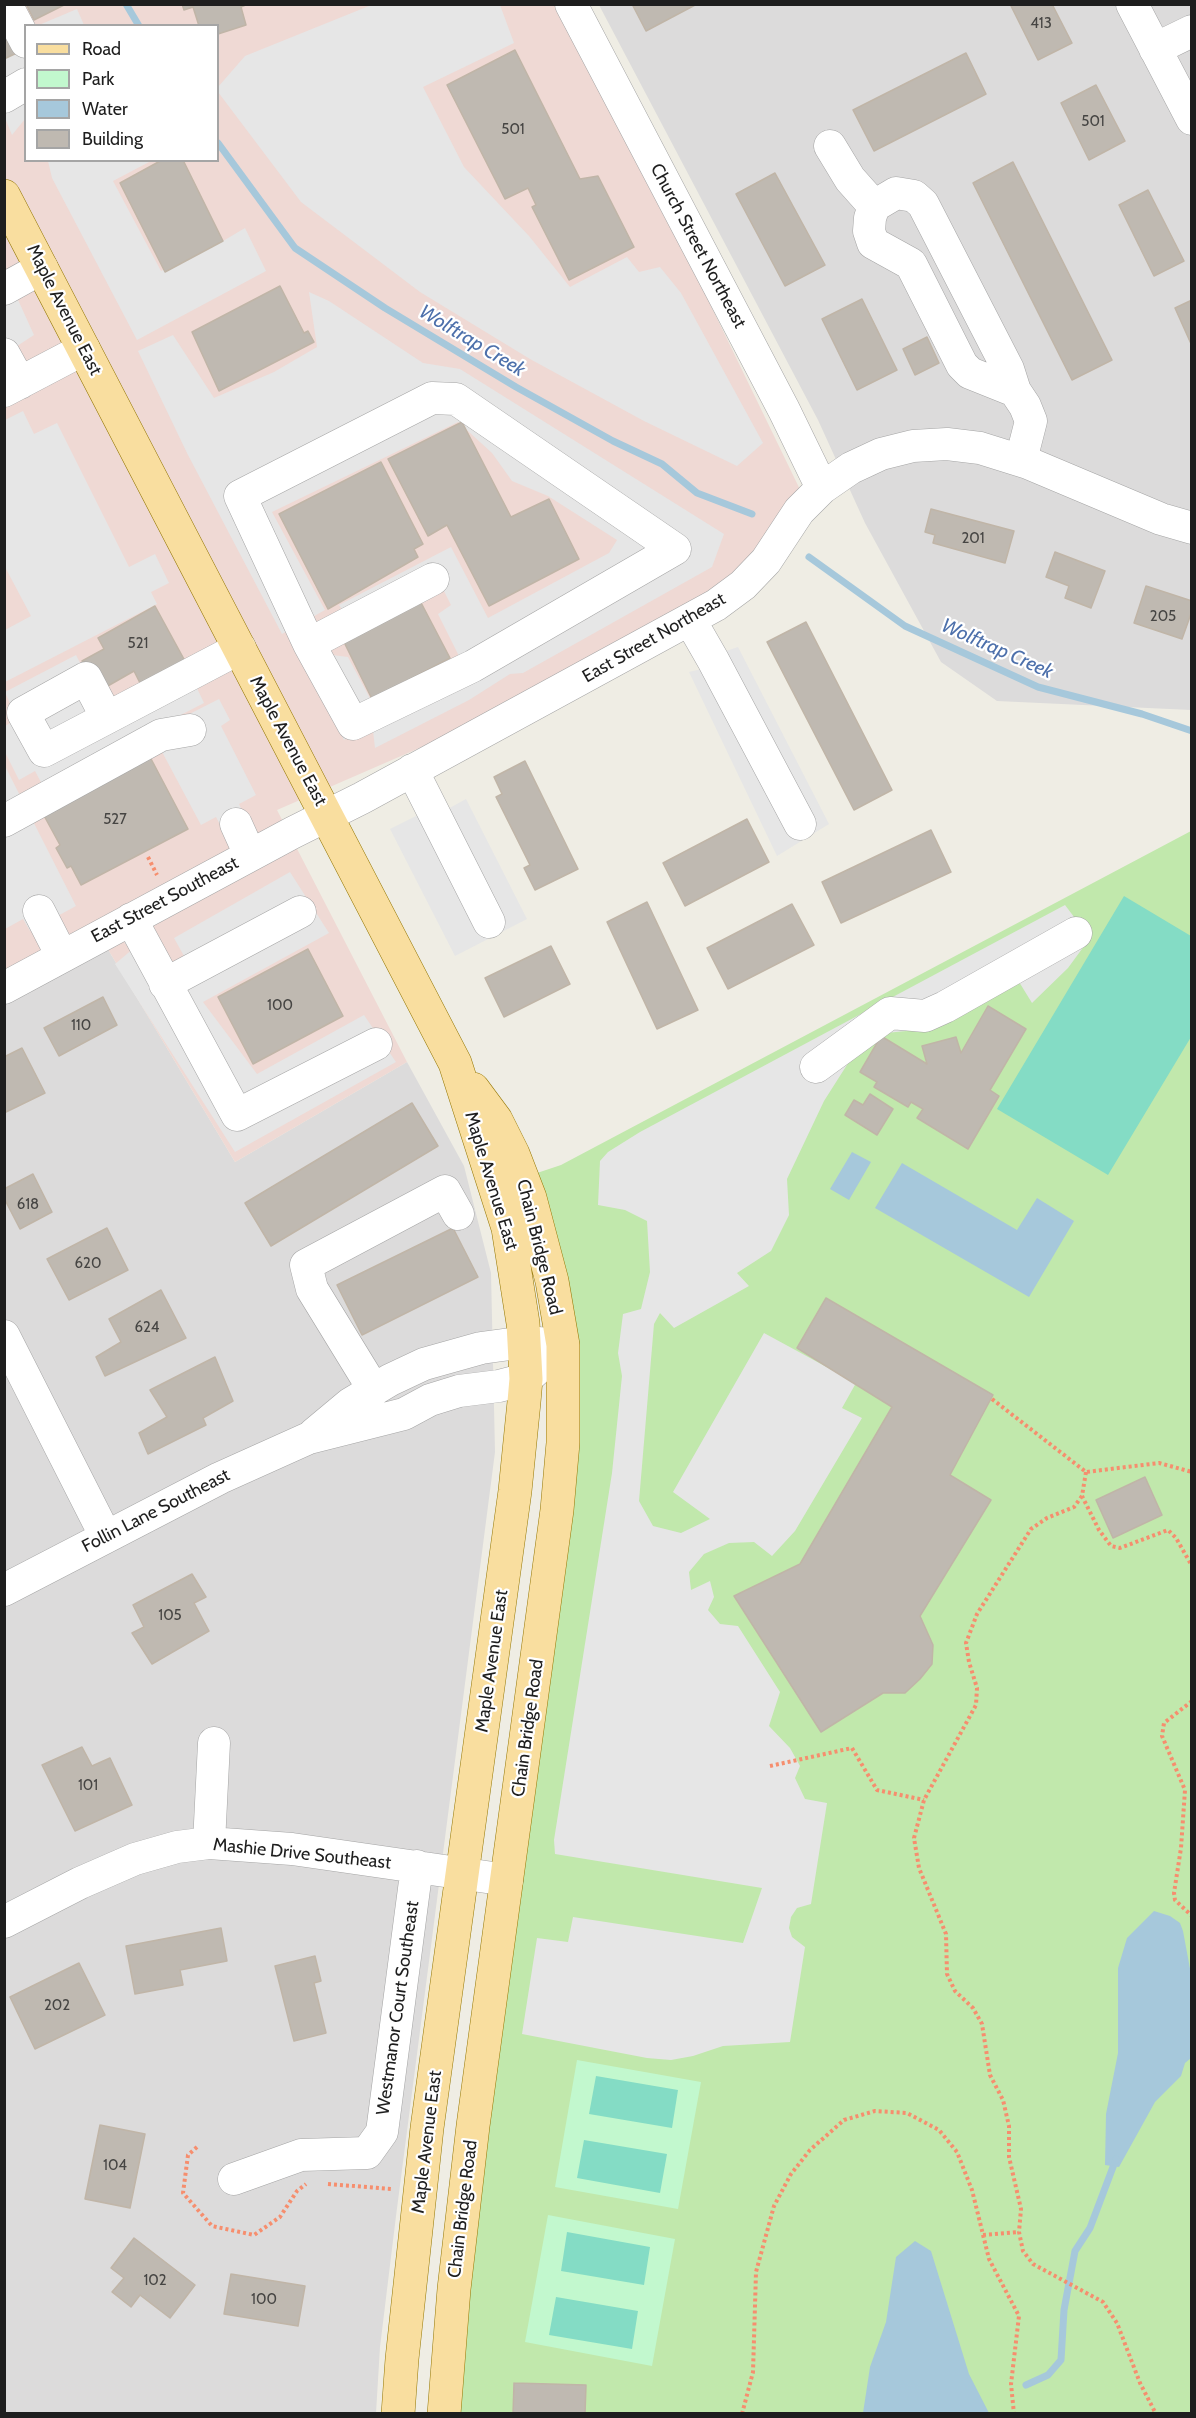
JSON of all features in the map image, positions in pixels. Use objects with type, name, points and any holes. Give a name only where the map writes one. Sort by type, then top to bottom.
[{"type":"main road","name":"Maple Avenue East","points":[[4,196],[455,1063],[508,1228],[519,1289],[525,1342],[526,1378],[515,1491],[428,2128],[402,2358],[398,2414]]},
{"type":"main road","name":"Chain Bridge Road","points":[[444,2414],[455,2278],[475,2114],[557,1510],[563,1443],[563,1345],[552,1281],[530,1198],[513,1154],[496,1120],[455,1063]]},
{"type":"street","points":[[6,4],[24,38]]},
{"type":"street","name":"Church Street Northeast","points":[[571,4],[822,488]]},
{"type":"street","points":[[1132,4],[1191,119]]},
{"type":"street","points":[[1155,49],[1191,31]]},
{"type":"street","points":[[4,97],[24,85]]},
{"type":"street","points":[[830,146],[850,179],[874,206]]},
{"type":"street","points":[[1015,391],[970,373],[962,364],[915,272],[906,261],[873,243],[869,231],[874,206],[896,194],[914,196],[923,204],[1008,369],[1015,391],[1031,421],[1021,460]]},
{"type":"street","points":[[915,272],[947,252]]},
{"type":"street","points":[[4,289],[42,268]]},
{"type":"street","points":[[4,354],[12,387],[84,349]]},
{"type":"street","points":[[432,398],[456,399],[675,549],[473,666],[353,724],[309,644],[240,496],[432,398]]},
{"type":"street","name":"East Street Northeast","points":[[327,816],[716,605],[743,585],[766,561],[799,512],[822,488],[851,468],[871,459],[913,446],[947,444],[980,448],[1021,460],[1161,519],[1191,528]]},
{"type":"street","points":[[309,644],[433,579]]},
{"type":"street","points":[[690,620],[800,824]]},
{"type":"street","points":[[107,718],[240,648]]},
{"type":"street","points":[[4,821],[161,735],[190,730]]},
{"type":"street","points":[[412,770],[489,922]]},
{"type":"street","name":"East Street Southeast","points":[[4,988],[327,816]]},
{"type":"street","points":[[236,824],[250,855]]},
{"type":"street","points":[[39,911],[62,956]]},
{"type":"street","points":[[165,984],[300,912]]},
{"type":"street","points":[[131,919],[237,1115],[376,1044]]},
{"type":"street","points":[[816,1067],[890,1013],[925,1016],[1076,933]]},
{"type":"street","points":[[374,1390],[312,1289],[306,1264],[446,1191],[458,1214]]},
{"type":"street","points":[[4,1336],[106,1537]]},
{"type":"street","name":"Follin Lane Southeast","points":[[309,1437],[350,1404],[424,1364],[481,1348],[525,1342],[563,1345]]},
{"type":"street","name":"Follin Lane Southeast","points":[[4,1590],[220,1478],[309,1437],[404,1414],[430,1400],[459,1391],[499,1386],[526,1378],[563,1345]]},
{"type":"street","points":[[209,1843],[214,1743]]},
{"type":"street","name":"Mashie Drive Southeast","points":[[4,1922],[80,1883],[135,1859],[177,1847],[209,1843],[292,1849],[507,1880]]},
{"type":"street","name":"Westmanor Court Southeast","points":[[234,2179],[301,2155],[367,2153],[382,2132],[417,1866]]},
{"type":"path","points":[[148,857],[159,878]]},
{"type":"path","points":[[992,1399],[1086,1472],[1159,1463],[1191,1472]]},
{"type":"path","points":[[1086,1472],[1082,1496],[1074,1508],[1047,1518],[1031,1529],[977,1614],[966,1643],[977,1688],[975,1705],[924,1800],[914,1838],[919,1868],[946,1934],[947,1974],[955,1991],[973,2008],[982,2024],[990,2075],[1003,2100],[1009,2126],[1010,2157],[1021,2209],[1019,2232],[1023,2251],[1033,2264],[1103,2302],[1117,2323],[1140,2383],[1156,2414]]},
{"type":"path","points":[[1082,1496],[1099,1530],[1111,1546],[1120,1548],[1168,1530],[1176,1538],[1191,1566]]},
{"type":"path","points":[[1191,1701],[1164,1723],[1162,1736],[1185,1790],[1181,1848],[1174,1893],[1175,1900],[1191,1916]]},
{"type":"path","points":[[770,1766],[852,1748],[877,1790],[924,1800]]},
{"type":"path","points":[[742,2414],[753,2372],[756,2272],[774,2206],[791,2174],[810,2150],[844,2120],[875,2111],[907,2113],[939,2130],[957,2152],[972,2190],[989,2259],[1019,2316],[1011,2384],[1014,2414]]},
{"type":"path","points":[[197,2147],[188,2156],[183,2193],[212,2226],[254,2235],[280,2217],[297,2191],[309,2182]]},
{"type":"path","points":[[318,2183],[403,2189]]},
{"type":"path","points":[[983,2235],[1019,2232]]},
{"type":"shaded area","points":[[374,4],[500,5],[514,43],[423,87],[464,167],[529,236],[570,287],[627,257],[639,272],[660,267],[681,293],[763,443],[737,466],[644,421],[530,359],[420,292],[301,202],[219,93],[219,86],[245,56]]},
{"type":"shaded area","points":[[4,5],[24,26],[24,120],[12,135],[5,118]]},
{"type":"shaded area","points":[[5,5],[565,5],[808,506],[718,618],[277,810],[407,1062],[235,1162],[100,936],[5,988]]},
{"type":"shaded area","points":[[599,5],[1191,5],[1191,710],[997,701],[941,662],[865,523],[818,420]]},
{"type":"shaded area","points":[[77,9],[84,24],[41,24]]},
{"type":"shaded area","points":[[48,162],[149,162],[113,181],[161,271],[245,228],[266,271],[137,340],[52,178]]},
{"type":"shaded area","points":[[4,269],[34,335],[11,350],[4,366]]},
{"type":"shaded area","points":[[309,292],[329,301],[423,363],[460,369],[724,534],[712,567],[523,673],[510,674],[469,700],[375,748],[372,722],[344,740],[307,665],[324,654],[348,657],[372,702],[459,656],[438,614],[451,605],[433,569],[343,611],[339,605],[451,547],[488,618],[609,553],[617,540],[548,496],[512,481],[492,453],[458,422],[272,512],[325,610],[282,634],[188,455],[138,351],[173,335],[214,398],[274,372],[317,347]]},
{"type":"shaded area","points":[[23,411],[34,434],[57,423],[129,567],[155,554],[169,583],[151,592],[157,604],[5,682],[5,630],[31,616],[4,565],[5,420]]},
{"type":"shaded area","points":[[738,647],[829,824],[777,856],[689,672],[702,669],[723,652]]},
{"type":"shaded area","points":[[76,655],[102,706],[195,684],[204,703],[43,786],[35,771],[19,780],[5,752],[5,726],[17,719],[5,692]]},
{"type":"shaded area","points":[[219,699],[230,720],[221,726],[256,795],[239,804],[248,824],[226,836],[216,817],[201,825],[152,733]]},
{"type":"shaded area","points":[[4,764],[76,906],[30,931],[23,919],[5,929]]},
{"type":"shaded area","points":[[466,799],[527,919],[455,956],[390,829],[418,815],[446,810]]},
{"type":"shaded area","points":[[290,872],[329,933],[203,1002],[257,1074],[364,1015],[396,1062],[235,1152],[115,964],[134,948],[124,943],[152,931],[171,964],[184,956],[174,938]]},
{"type":"shaded area","points":[[1065,905],[1090,938],[1068,968],[1032,1003],[1016,977],[916,1030],[866,1035],[824,1101],[787,1179],[789,1215],[771,1251],[737,1273],[749,1286],[674,1328],[660,1313],[654,1324],[639,1501],[653,1526],[681,1533],[710,1519],[673,1492],[764,1333],[856,1383],[842,1408],[862,1418],[795,1531],[772,1556],[754,1542],[729,1543],[704,1554],[689,1572],[691,1590],[710,1581],[714,1597],[708,1610],[720,1624],[738,1626],[780,1692],[769,1726],[790,1748],[800,1766],[795,1778],[805,1799],[827,1803],[811,1904],[797,1908],[791,1917],[789,1928],[792,1937],[805,1947],[790,2042],[723,2046],[693,2056],[671,2060],[647,2058],[522,2034],[537,1938],[568,1942],[573,1917],[743,1943],[762,1888],[555,1854],[554,1840],[612,1473],[622,1376],[618,1353],[623,1314],[641,1309],[650,1272],[647,1221],[625,1210],[598,1205],[600,1161],[608,1152],[640,1132]]},
{"type":"shaded area","points":[[100,936],[235,1162],[407,1062],[464,1166],[491,1273],[495,1452],[396,2216],[380,2347],[376,2413],[5,2413],[4,988]]},
{"type":"green space","points":[[1191,831],[1191,2413],[444,2414],[563,1345],[522,1178],[561,1165]]},
{"type":"green space","points":[[1124,896],[1191,936],[1191,1037],[1108,1175],[997,1109]]},
{"type":"green space","points":[[577,2060],[701,2082],[678,2209],[555,2187]]},
{"type":"green space","points":[[596,2076],[678,2090],[672,2128],[589,2114]]},
{"type":"green space","points":[[584,2140],[667,2154],[660,2193],[577,2178]]},
{"type":"green space","points":[[548,2215],[675,2239],[652,2366],[525,2342]]},
{"type":"green space","points":[[567,2232],[650,2247],[644,2285],[561,2271]]},
{"type":"green space","points":[[556,2297],[638,2311],[632,2349],[549,2335]]},
{"type":"water","points":[[852,1152],[871,1162],[849,1200],[830,1189]]},
{"type":"water","points":[[902,1163],[1017,1230],[1037,1198],[1074,1221],[1029,1297],[875,1208]]},
{"type":"water","points":[[1154,1911],[1170,1916],[1180,1923],[1183,1931],[1191,1974],[1191,2058],[1185,2063],[1181,2076],[1155,2102],[1119,2167],[1105,2165],[1106,2114],[1118,2053],[1118,1968],[1127,1938]]},
{"type":"water","points":[[915,2241],[931,2251],[969,2374],[989,2413],[863,2413],[870,2367],[886,2322],[896,2257]]},
{"type":"building","points":[[26,4],[64,4],[64,5],[34,20]]},
{"type":"building","points":[[182,4],[248,4],[241,7],[246,25],[219,34],[219,24],[198,24],[193,7],[184,10]]},
{"type":"building","points":[[632,4],[697,4],[646,31]]},
{"type":"building","points":[[1010,4],[1052,4],[1072,43],[1038,60]]},
{"type":"building","points":[[4,16],[21,51],[4,59]]},
{"type":"building","points":[[515,50],[580,179],[598,176],[634,247],[569,280],[532,207],[536,205],[528,188],[505,199],[447,85]]},
{"type":"building","points":[[966,53],[986,94],[874,151],[853,110]]},
{"type":"building","points":[[1096,85],[1125,141],[1089,160],[1061,103]]},
{"type":"building","points":[[158,162],[184,162],[223,241],[165,272],[120,183]]},
{"type":"building","points":[[1013,162],[1112,360],[1072,380],[973,183]]},
{"type":"building","points":[[775,173],[825,265],[785,286],[736,194]]},
{"type":"building","points":[[1148,190],[1184,261],[1154,276],[1119,205]]},
{"type":"building","points":[[280,286],[304,333],[308,331],[314,342],[219,391],[192,332]]},
{"type":"building","points":[[862,299],[897,370],[857,390],[822,319]]},
{"type":"building","points":[[1192,300],[1192,346],[1175,308]]},
{"type":"building","points":[[927,337],[939,363],[915,375],[903,349]]},
{"type":"building","points":[[462,422],[511,517],[549,499],[579,559],[489,606],[447,525],[428,536],[388,459]]},
{"type":"building","points":[[381,462],[423,544],[414,549],[418,557],[328,609],[279,514]]},
{"type":"building","points":[[931,509],[1014,531],[1005,563],[933,543],[935,535],[925,532]]},
{"type":"building","points":[[1055,552],[1105,571],[1091,608],[1065,598],[1069,586],[1046,577]]},
{"type":"building","points":[[1146,586],[1192,601],[1192,611],[1182,639],[1134,623]]},
{"type":"building","points":[[417,595],[450,658],[372,699],[340,634]]},
{"type":"building","points":[[155,606],[185,661],[141,685],[134,671],[99,691],[82,661],[104,649],[98,638]]},
{"type":"building","points":[[806,622],[892,790],[854,810],[767,642]]},
{"type":"building","points":[[149,755],[188,829],[81,885],[71,866],[67,868],[56,848],[60,845],[42,812]]},
{"type":"building","points":[[525,761],[578,869],[535,890],[524,868],[530,865],[496,797],[502,794],[494,777]]},
{"type":"building","points":[[747,819],[769,862],[685,906],[663,863]]},
{"type":"building","points":[[931,830],[951,872],[841,923],[822,882]]},
{"type":"building","points":[[647,902],[698,1010],[657,1029],[607,922]]},
{"type":"building","points":[[792,904],[814,945],[728,989],[707,948]]},
{"type":"building","points":[[551,946],[570,984],[504,1017],[485,978]]},
{"type":"building","points":[[308,949],[343,1016],[253,1064],[218,997]]},
{"type":"building","points":[[103,997],[117,1025],[59,1056],[44,1028]]},
{"type":"building","points":[[988,1006],[1026,1029],[990,1090],[999,1096],[968,1149],[917,1118],[923,1109],[911,1102],[908,1107],[874,1087],[877,1082],[860,1072],[881,1036],[927,1064],[922,1046],[956,1037],[961,1053]]},
{"type":"building","points":[[22,1048],[45,1093],[4,1113],[4,1057]]},
{"type":"building","points":[[870,1094],[893,1109],[877,1135],[845,1115],[854,1100],[863,1105]]},
{"type":"building","points":[[412,1103],[438,1146],[271,1246],[245,1203]]},
{"type":"building","points":[[33,1174],[52,1212],[20,1229],[4,1198],[4,1189]]},
{"type":"building","points":[[107,1228],[128,1270],[69,1300],[47,1259]]},
{"type":"building","points":[[453,1228],[478,1277],[362,1335],[337,1285]]},
{"type":"building","points":[[161,1290],[186,1338],[105,1376],[96,1357],[121,1342],[109,1319]]},
{"type":"building","points":[[826,1298],[993,1395],[950,1475],[991,1500],[920,1616],[933,1645],[932,1664],[905,1693],[883,1693],[821,1732],[734,1596],[800,1564],[892,1407],[797,1348]]},
{"type":"building","points":[[215,1357],[233,1401],[203,1418],[206,1425],[148,1454],[139,1433],[167,1417],[150,1390]]},
{"type":"building","points":[[1145,1477],[1162,1515],[1113,1538],[1096,1500]]},
{"type":"building","points":[[192,1574],[206,1597],[194,1603],[209,1631],[152,1664],[132,1633],[144,1627],[133,1605]]},
{"type":"building","points":[[82,1747],[92,1766],[110,1758],[132,1805],[75,1831],[42,1765]]},
{"type":"building","points":[[221,1928],[227,1961],[180,1970],[183,1985],[135,1994],[126,1946]]},
{"type":"building","points":[[315,1956],[321,1981],[314,1983],[326,2033],[294,2041],[275,1966]]},
{"type":"building","points":[[79,1963],[105,2015],[35,2049],[10,1997]]},
{"type":"building","points":[[100,2125],[145,2134],[130,2208],[85,2199]]},
{"type":"building","points":[[134,2238],[195,2285],[170,2318],[140,2295],[131,2307],[112,2292],[124,2278],[111,2268]]},
{"type":"building","points":[[231,2274],[305,2286],[298,2326],[224,2314]]},
{"type":"building","points":[[514,2383],[586,2385],[585,2414],[513,2414]]},
{"type":"waterway","name":"Wolftrap Creek","points":[[126,4],[138,24]]},
{"type":"waterway","name":"Wolftrap Creek","points":[[219,144],[295,248],[385,308],[516,387],[613,441],[662,464],[697,493],[752,514]]},
{"type":"waterway","name":"Wolftrap Creek","points":[[809,557],[905,626],[1038,687],[1142,714],[1192,731]]},
{"type":"waterway","points":[[1026,2385],[1048,2375],[1061,2360],[1064,2310],[1075,2251],[1090,2228],[1116,2159]]}]
